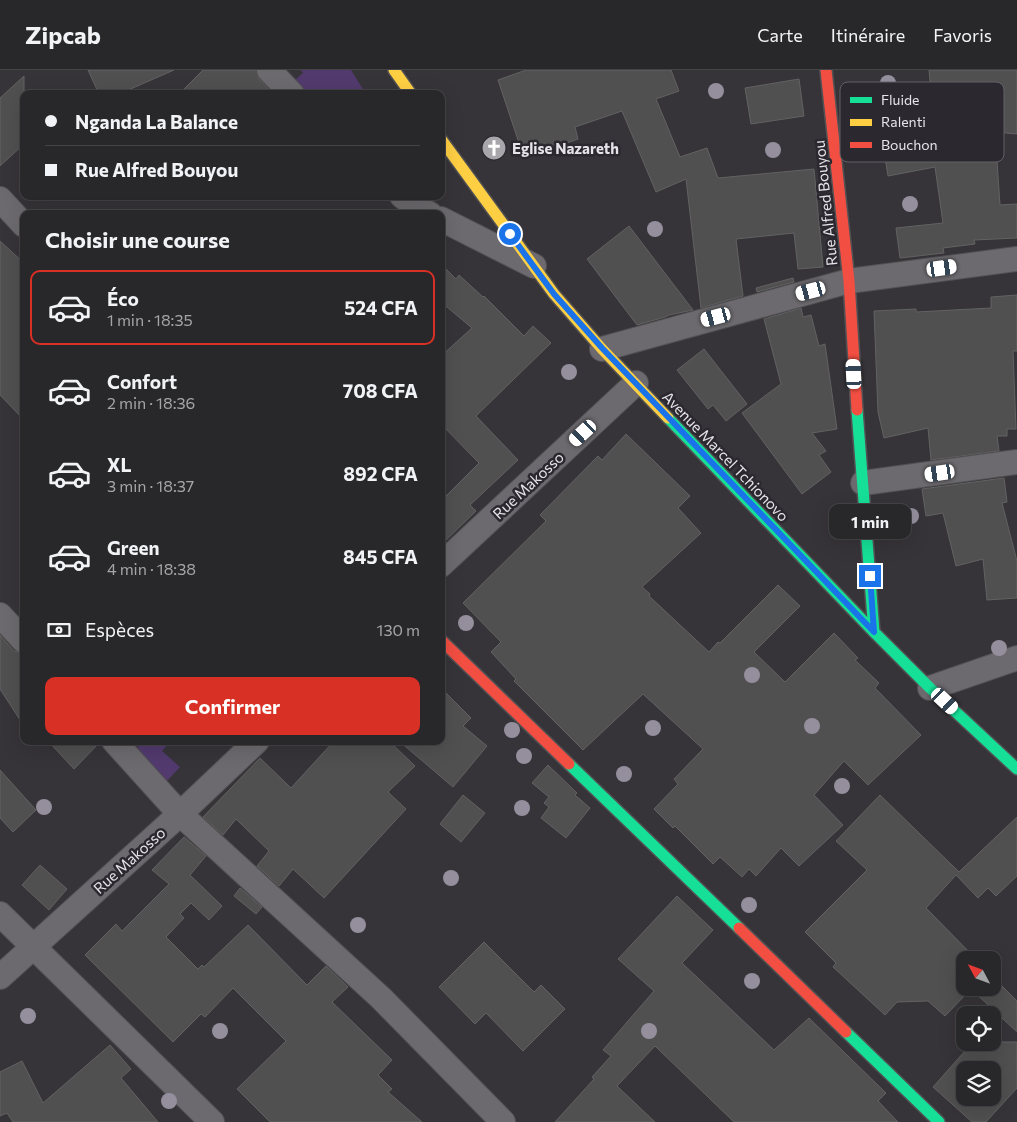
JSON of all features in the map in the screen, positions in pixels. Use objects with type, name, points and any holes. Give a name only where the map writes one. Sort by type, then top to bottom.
[{"type":"main road","points":[[394,70],[407,90]]},
{"type":"main road","name":"Rue Alfred Bouyou","points":[[826,70],[849,281],[854,374],[874,632]]},
{"type":"main road","name":"Avenue Marcel Tchionovo","points":[[445,144],[554,294],[602,348],[874,632],[930,688],[1017,769]]},
{"type":"main road","points":[[445,644],[939,1122]]},
{"type":"street","points":[[270,70],[288,90]]},
{"type":"street","points":[[0,200],[20,221]]},
{"type":"street","points":[[407,200],[422,210]]},
{"type":"street","points":[[445,221],[534,266]]},
{"type":"street","points":[[602,348],[849,281],[1017,258]]},
{"type":"street","name":"Rue Makosso","points":[[445,562],[636,383]]},
{"type":"street","points":[[863,484],[1017,462]]},
{"type":"street","points":[[0,615],[20,637]]},
{"type":"street","points":[[930,688],[1017,658]]},
{"type":"street","points":[[118,745],[180,814],[381,998],[502,1122]]},
{"type":"street","name":"Rue Makosso","points":[[0,978],[253,745]]},
{"type":"street","points":[[0,914],[212,1122]]},
{"type":"shaded area","points":[[301,70],[351,70],[364,90],[304,90],[295,80],[303,73]]},
{"type":"shaded area","points":[[140,745],[167,745],[162,751],[180,767],[165,783],[132,754]]},
{"type":"building","points":[[88,70],[174,70],[128,90],[97,90]]},
{"type":"building","points":[[203,70],[256,70],[259,79],[269,90],[183,90]]},
{"type":"building","points":[[526,70],[671,70],[679,91],[656,99],[680,157],[707,148],[718,178],[814,169],[823,267],[798,269],[794,233],[736,239],[743,296],[701,308],[686,179],[656,192],[622,111],[575,127],[578,139],[524,158],[498,80]]},
{"type":"building","points":[[929,70],[1017,70],[1017,134],[1004,133],[1004,82],[930,82]]},
{"type":"building","points":[[24,76],[24,90],[20,90],[20,148],[0,166],[0,98]]},
{"type":"building","points":[[799,79],[804,116],[751,124],[745,88]]},
{"type":"building","points":[[886,162],[997,162],[1000,205],[1017,204],[1017,238],[974,240],[975,244],[943,248],[944,253],[900,258],[896,228],[943,223],[935,167],[888,176]]},
{"type":"building","points":[[629,226],[693,310],[637,325],[587,259]]},
{"type":"building","points":[[0,241],[20,259],[20,416],[0,395]]},
{"type":"building","points":[[445,268],[456,279],[459,275],[484,296],[524,336],[533,326],[551,343],[476,416],[518,460],[470,505],[476,511],[445,541],[445,497],[479,463],[445,428],[445,352],[472,328],[445,305]]},
{"type":"building","points":[[793,278],[794,282],[757,292],[756,288]]},
{"type":"building","points":[[1017,295],[1017,351],[1013,351],[1016,429],[1007,429],[1007,436],[997,436],[999,451],[931,460],[928,428],[884,438],[878,412],[874,311],[916,309],[916,312],[991,308],[991,297]]},
{"type":"building","points":[[801,308],[803,317],[811,315],[819,346],[825,344],[837,429],[812,433],[826,451],[819,455],[831,472],[802,494],[742,413],[781,384],[764,319]]},
{"type":"building","points":[[704,349],[747,404],[726,421],[713,405],[708,409],[677,370]]},
{"type":"building","points":[[626,434],[690,496],[678,508],[701,533],[642,587],[650,594],[649,596],[709,652],[778,585],[800,606],[754,652],[785,682],[834,633],[858,658],[855,660],[879,683],[875,688],[921,735],[868,785],[844,761],[814,795],[843,825],[799,866],[781,848],[756,876],[749,869],[742,877],[720,857],[713,864],[675,826],[673,828],[654,809],[678,784],[674,779],[703,749],[643,694],[583,750],[514,681],[516,679],[491,652],[501,642],[463,603],[546,521],[540,515],[598,456],[602,460]]},
{"type":"building","points":[[1004,478],[1007,502],[1002,503],[1017,561],[1017,598],[987,600],[983,559],[956,566],[943,513],[926,516],[922,489]]},
{"type":"building","points":[[0,635],[14,651],[20,653],[20,720],[0,689]]},
{"type":"building","points":[[445,692],[471,718],[463,726],[487,746],[453,787],[404,745],[445,745]]},
{"type":"building","points":[[52,745],[97,745],[74,769]]},
{"type":"building","points":[[330,745],[393,745],[415,766],[388,792],[406,809],[324,898],[293,869],[279,886],[257,866],[269,851],[236,819],[223,835],[203,817],[260,758],[291,788]]},
{"type":"building","points":[[548,765],[577,793],[575,795],[590,808],[566,838],[541,818],[549,807],[544,803],[549,797],[532,783]]},
{"type":"building","points":[[0,770],[36,810],[13,832],[0,818]]},
{"type":"building","points":[[463,795],[485,813],[461,842],[440,824]]},
{"type":"building","points":[[880,795],[959,872],[1017,817],[1017,876],[996,896],[988,888],[978,898],[956,875],[926,908],[968,951],[956,951],[956,996],[964,996],[945,1016],[928,1001],[897,1002],[885,1015],[833,967],[836,963],[805,932],[867,870],[836,841]]},
{"type":"building","points":[[184,837],[206,856],[190,875],[222,906],[209,920],[191,903],[180,914],[184,918],[166,937],[198,969],[202,965],[204,967],[248,925],[307,985],[326,966],[348,987],[332,1002],[392,1060],[378,1075],[392,1089],[388,1092],[422,1122],[270,1122],[237,1089],[286,1041],[233,988],[205,1017],[201,1014],[173,1042],[85,955],[116,924],[122,931],[169,884],[152,870]]},
{"type":"building","points":[[40,865],[67,889],[49,910],[22,885]]},
{"type":"building","points":[[240,888],[262,907],[256,914],[234,896]]},
{"type":"building","points":[[677,896],[713,930],[682,963],[774,1050],[809,1018],[886,1093],[878,1101],[898,1122],[734,1122],[655,1046],[617,1086],[655,1122],[555,1122],[594,1079],[592,1077],[611,1056],[603,1050],[654,991],[618,959]]},
{"type":"building","points":[[484,942],[534,992],[541,985],[565,1009],[523,1051],[486,1013],[475,1024],[439,987]]},
{"type":"building","points":[[1001,985],[1017,1001],[1017,1032],[1001,1017],[1001,1006],[989,1006],[978,996],[1001,996]]},
{"type":"building","points":[[1001,1042],[1017,1042],[1017,1088],[1001,1106],[1001,1061],[956,1061],[965,1051],[1001,1051]]},
{"type":"building","points":[[110,1045],[131,1069],[121,1078],[158,1122],[13,1122],[7,1113],[0,1116],[0,1072],[22,1061],[43,1103]]},
{"type":"building","points":[[956,1061],[956,1106],[1001,1106],[986,1122],[972,1122],[933,1087]]},
{"type":"traffic: fast","points":[[857,410],[874,632]]},
{"type":"traffic: fast","points":[[668,418],[874,632],[930,688],[1017,769]]},
{"type":"traffic: fast","points":[[569,764],[739,928]]},
{"type":"traffic: fast","points":[[846,1032],[939,1122]]},
{"type":"traffic: slow","points":[[394,70],[408,90]]},
{"type":"traffic: slow","points":[[445,144],[554,294],[602,349],[668,418]]},
{"type":"traffic: jam","points":[[826,70],[849,281],[857,410]]},
{"type":"traffic: jam","points":[[445,644],[569,764]]},
{"type":"traffic: jam","points":[[739,928],[846,1032]]},
{"type":"place","name":"Eglise Nazareth","points":[[494,148]]},
{"type":"route","points":[[510,234],[554,294],[602,348],[874,632],[870,576]]}]
